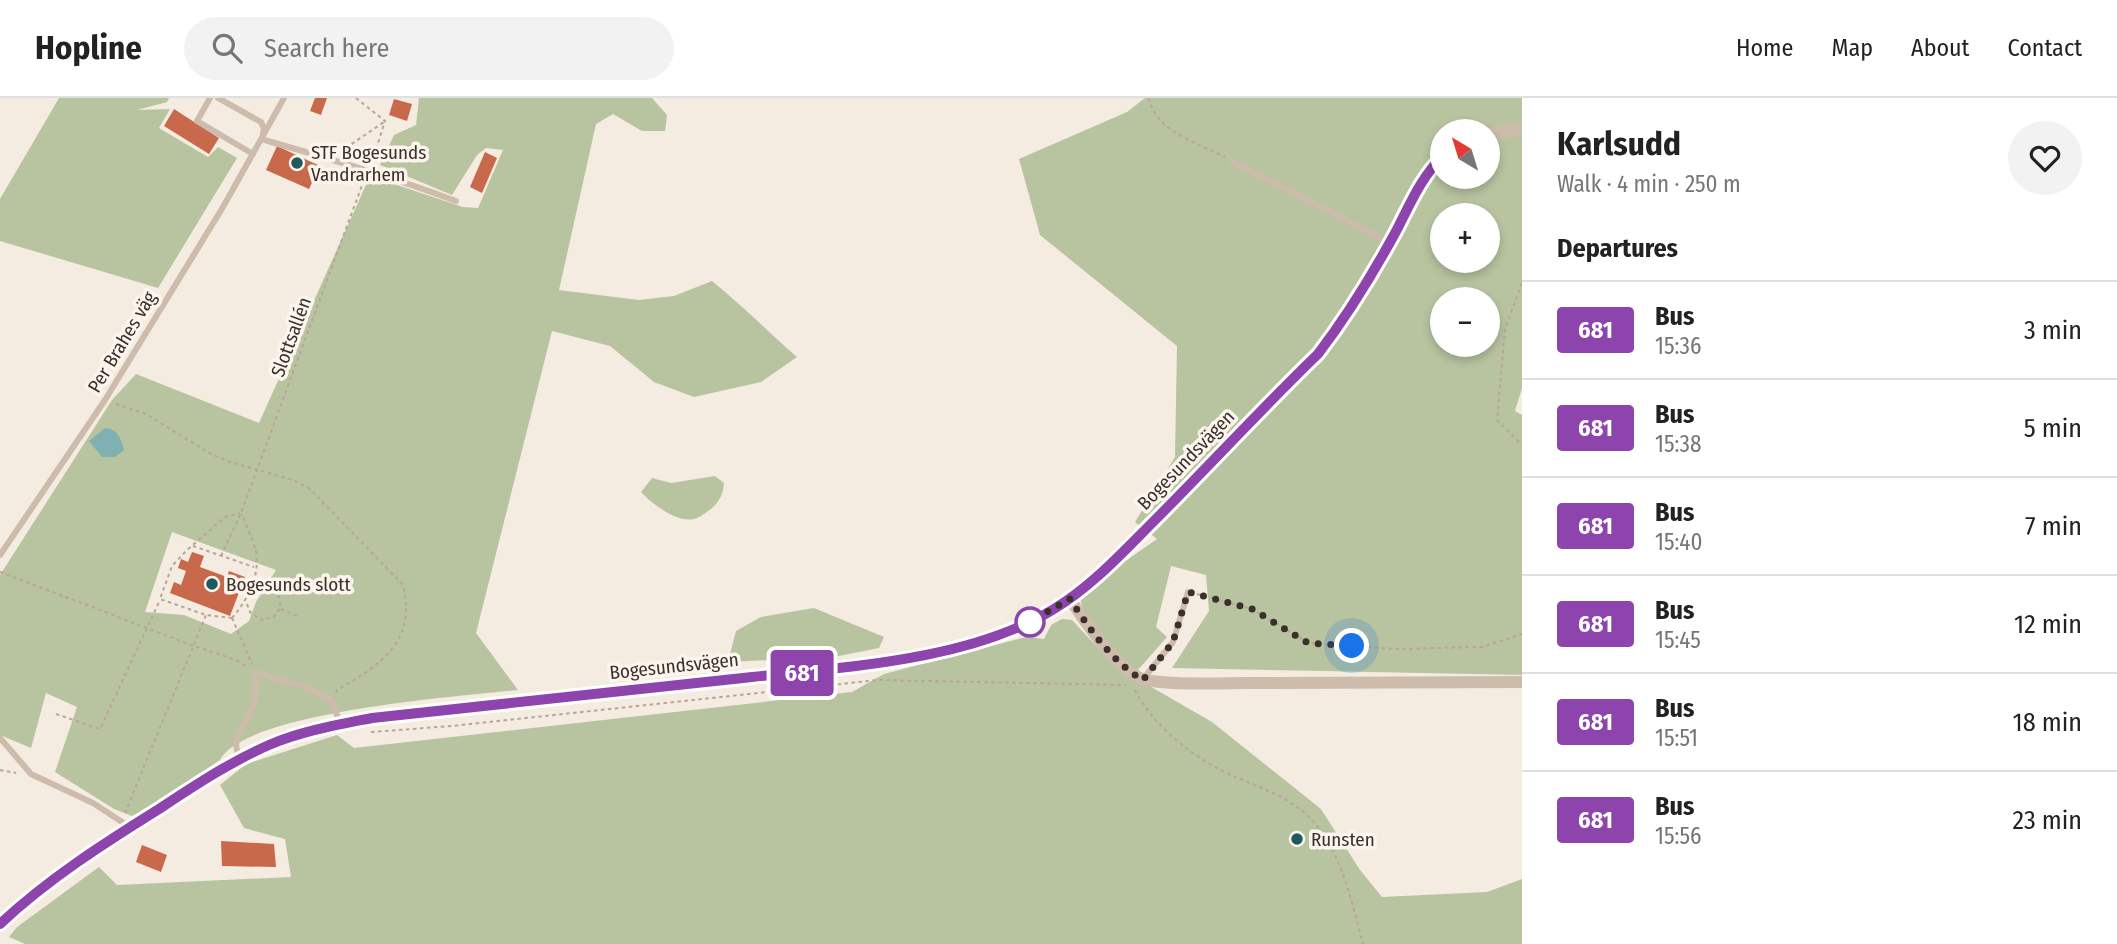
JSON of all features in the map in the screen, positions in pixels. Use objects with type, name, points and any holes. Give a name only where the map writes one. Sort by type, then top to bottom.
[{"type":"street","points":[[1500,133],[1522,129]]},
{"type":"street","name":"Bogesundsvägen","points":[[0,924],[50,881],[126,824],[239,759],[290,737],[347,723],[568,696],[821,671],[915,657],[953,650],[1040,617],[1070,599],[1138,537],[1318,354],[1341,324],[1430,171]]},
{"type":"street","points":[[1070,599],[1086,625],[1138,682],[1522,682]]},
{"type":"lane","points":[[210,98],[197,121],[253,154]]},
{"type":"lane","points":[[218,98],[261,122],[264,129],[261,139],[328,161],[368,170],[456,201]]},
{"type":"lane","name":"Per Brahes väg","points":[[0,555],[104,400],[223,207],[284,98]]},
{"type":"lane","points":[[1232,161],[1390,243]]},
{"type":"lane","points":[[1138,682],[1173,642],[1188,592]]},
{"type":"lane","points":[[239,759],[235,748],[236,736],[253,706],[257,688],[255,672],[306,687],[332,701],[347,723]]},
{"type":"lane","points":[[0,738],[31,774],[93,803],[126,824]]},
{"type":"path","points":[[328,161],[385,121],[356,98]]},
{"type":"path","points":[[1149,98],[1156,116],[1167,127],[1232,161]]},
{"type":"path","name":"Slottsallén","points":[[221,556],[241,513],[385,121]]},
{"type":"path","points":[[1522,283],[1505,330],[1497,421],[1522,445]]},
{"type":"path","points":[[104,400],[146,414],[211,454],[293,480],[309,488],[403,585],[406,600],[403,631],[380,664],[337,690],[332,701]]},
{"type":"path","points":[[56,714],[100,729],[148,628],[172,566],[225,517],[241,513],[256,551],[256,568],[252,589],[232,618]]},
{"type":"path","points":[[192,545],[256,568]]},
{"type":"path","points":[[0,572],[236,660],[255,672]]},
{"type":"path","points":[[246,601],[250,612],[261,620],[274,617],[280,608],[279,595],[273,590],[267,587],[252,589]]},
{"type":"path","points":[[1188,592],[1252,609],[1308,643],[1395,649],[1482,647],[1522,634]]},
{"type":"path","points":[[160,599],[206,615],[232,618]]},
{"type":"path","points":[[280,608],[297,616]]},
{"type":"path","points":[[126,824],[206,615]]},
{"type":"path","points":[[232,618],[255,672]]},
{"type":"path","points":[[347,723],[364,732],[382,732],[878,680],[1114,686],[1138,682],[1142,703],[1171,735],[1216,767],[1293,802],[1311,820],[1337,857],[1363,944]]},
{"type":"path","points":[[0,771],[31,774]]},
{"type":"green space","points":[[59,98],[169,98],[167,102],[137,110],[170,109],[159,128],[208,157],[218,147],[237,158],[158,288],[0,241],[0,199]]},
{"type":"green space","points":[[419,98],[652,98],[667,115],[665,131],[642,131],[613,114],[596,124],[559,290],[639,300],[674,296],[712,281],[797,357],[761,382],[694,397],[654,382],[610,346],[552,331],[476,633],[518,690],[357,709],[310,718],[269,730],[237,743],[220,760],[150,807],[132,816],[114,809],[55,772],[77,707],[46,693],[31,748],[0,735],[0,575],[112,400],[136,374],[259,423],[370,176],[463,207],[478,208],[503,150],[486,148],[477,155],[452,195],[380,165],[394,135],[416,125]],"holes":[[[172,532],[276,570],[256,602],[249,621],[231,634],[184,615],[145,612]]]},
{"type":"green space","points":[[1145,98],[1522,98],[1522,388],[1515,411],[1522,415],[1522,675],[1172,668],[1209,611],[1206,575],[1171,566],[1156,627],[1167,637],[1137,671],[1111,647],[1094,629],[1080,598],[1117,567],[1157,539],[1135,522],[1175,457],[1177,346],[1040,235],[1019,159],[1127,112]]},
{"type":"green space","points":[[715,476],[724,483],[719,499],[712,509],[694,519],[673,515],[658,507],[641,492],[652,478],[671,483]]},
{"type":"green space","points":[[814,608],[884,637],[879,648],[834,657],[728,662],[736,631],[761,617]]},
{"type":"green space","points":[[1062,619],[1072,620],[1115,666],[1212,722],[1321,809],[1360,870],[1382,897],[1487,892],[1522,879],[1522,944],[25,944],[9,937],[17,927],[99,867],[117,885],[291,877],[285,839],[244,828],[220,785],[246,764],[337,735],[354,748],[852,692],[884,674],[1026,637],[1044,639],[1051,625]]},
{"type":"water","points":[[105,428],[116,432],[122,442],[124,450],[115,457],[102,457],[89,441]]},
{"type":"building","points":[[315,98],[327,98],[321,115],[310,111]]},
{"type":"building","points":[[394,99],[412,104],[407,121],[389,115]]},
{"type":"building","points":[[174,109],[219,138],[209,154],[164,126]]},
{"type":"building","points":[[277,146],[320,166],[309,189],[266,170]]},
{"type":"building","points":[[485,152],[497,158],[482,193],[470,187]]},
{"type":"building","name":"Bogesunds slott","points":[[192,552],[204,556],[200,567],[227,577],[229,571],[245,577],[230,616],[170,593],[174,582],[181,585],[186,571],[178,568],[181,559],[188,562]]},
{"type":"building","points":[[221,841],[274,844],[276,867],[222,866]]},
{"type":"building","points":[[142,845],[167,855],[161,872],[136,862]]},
{"type":"bus line","name":"681","points":[[0,924],[50,881],[195,786],[239,759],[312,730],[372,718],[821,671],[915,657],[971,645],[1052,611],[1070,599],[1138,537],[1318,354],[1364,289],[1430,172]]},
{"type":"place","name":"STF Bogesunds Vandrarhem","points":[[297,163]]},
{"type":"place","name":"Bogesunds slott","points":[[212,584]]},
{"type":"place","name":"Runsten","points":[[1297,839]]},
{"type":"route","points":[[1030,622],[1028,623],[1070,599],[1086,625],[1131,673],[1143,680],[1173,642],[1188,592],[1252,609],[1308,643],[1352,646]]}]
